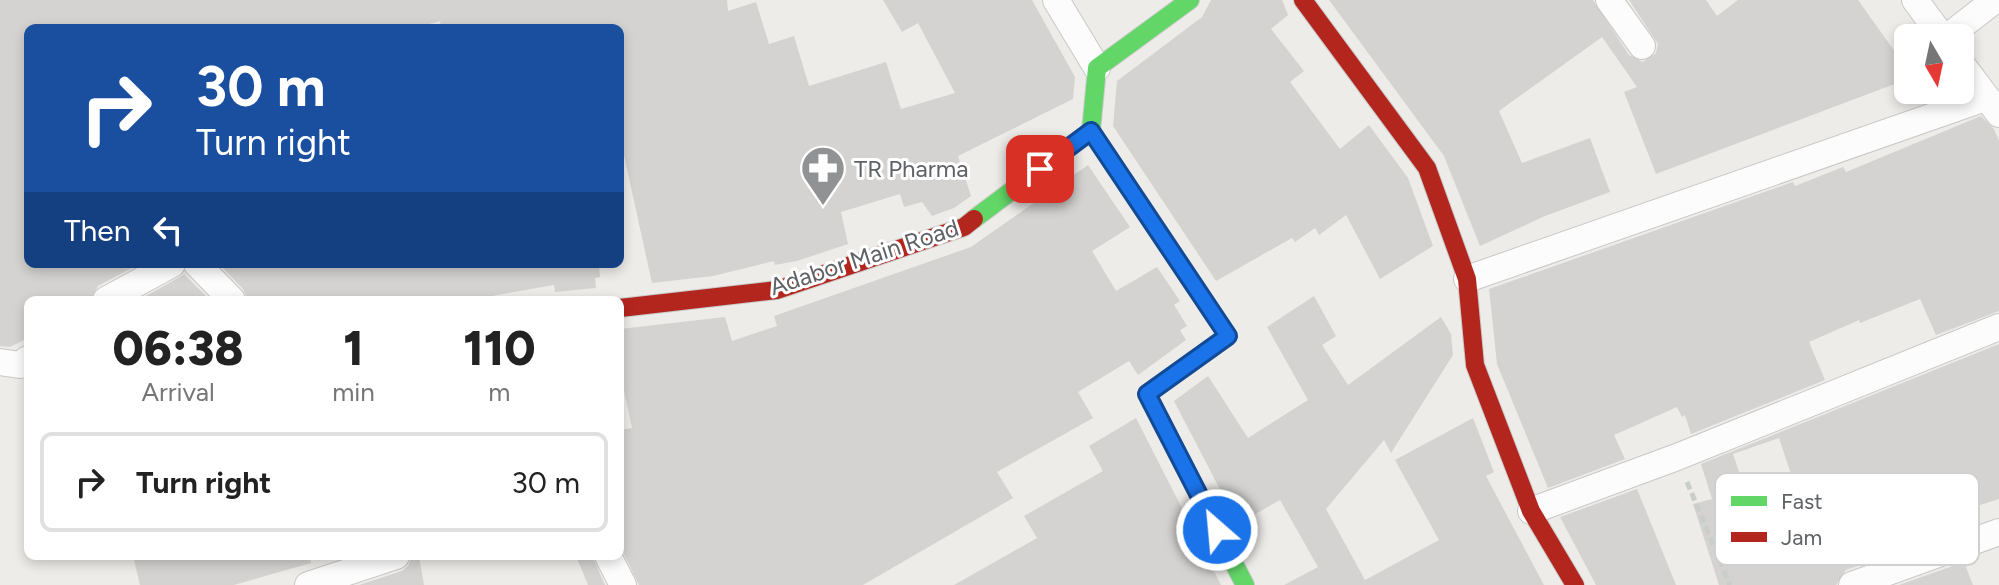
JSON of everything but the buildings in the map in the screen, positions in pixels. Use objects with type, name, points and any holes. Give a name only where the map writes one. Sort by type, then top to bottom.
[{"type":"street","points":[[1056,0],[1097,68],[1091,131],[1228,336],[1147,394],[1245,585]]},
{"type":"street","points":[[1097,68],[1190,0]]},
{"type":"street","points":[[1303,0],[1427,168],[1467,279],[1475,365],[1531,511],[1575,585]]},
{"type":"street","points":[[1609,0],[1642,46]]},
{"type":"street","points":[[1915,0],[1933,24]]},
{"type":"street","points":[[1963,24],[1995,0]]},
{"type":"street","points":[[1467,279],[1992,106],[1974,81]]},
{"type":"street","name":"Adabor Main Road","points":[[624,308],[777,290],[964,227],[1091,131]]},
{"type":"street","points":[[113,296],[165,268]]},
{"type":"street","points":[[201,268],[228,296]]},
{"type":"street","points":[[1531,511],[1677,457],[1999,327]]},
{"type":"street","points":[[0,362],[20,365],[24,362]]},
{"type":"street","points":[[1979,539],[1999,532]]},
{"type":"street","points":[[308,585],[384,560]]},
{"type":"street","points":[[610,560],[623,585]]},
{"type":"street","points":[[1852,585],[1907,565]]},
{"type":"path","points":[[1677,457],[1715,549]]},
{"type":"path","points":[[1722,565],[1730,585]]},
{"type":"traffic: fast","points":[[974,219],[1091,131],[1097,68],[1190,0]]},
{"type":"traffic: fast","points":[[1091,131],[1228,336],[1147,394],[1245,585]]},
{"type":"traffic: jam","points":[[1303,0],[1427,168],[1467,279],[1475,365],[1531,511],[1575,585]]},
{"type":"traffic: jam","points":[[624,308],[777,290],[964,227],[974,219]]},
{"type":"place","name":"TR Pharma","points":[[823,207]]},
{"type":"route","points":[[1040,169],[1091,131],[1228,336],[1147,394],[1217,530]]}]
